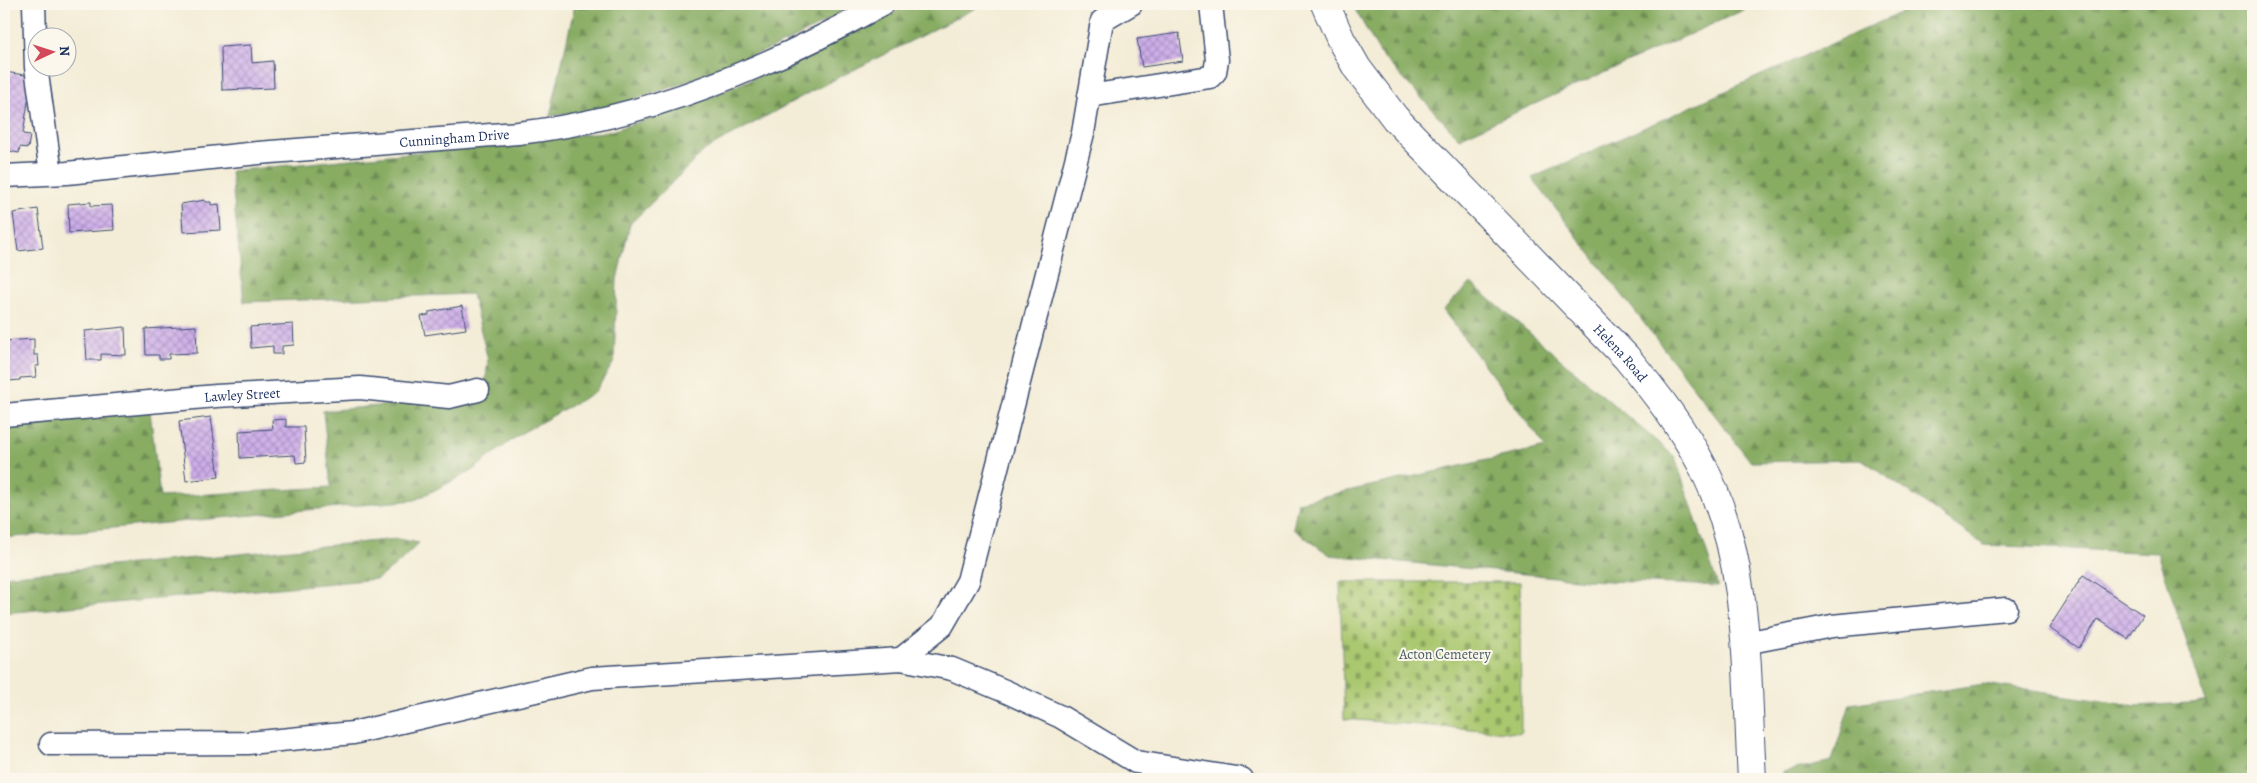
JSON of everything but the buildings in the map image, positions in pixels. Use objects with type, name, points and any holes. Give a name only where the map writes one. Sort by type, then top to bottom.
[{"type":"main road","name":"Helena Road","points":[[1325,4],[1341,40],[1357,68],[1395,118],[1626,357],[1656,393],[1682,431],[1704,470],[1718,502],[1730,541],[1739,584],[1745,643],[1752,778]]},
{"type":"street","points":[[34,4],[36,67],[51,174]]},
{"type":"street","name":"Cunningham Drive","points":[[4,176],[51,174],[258,153],[552,129],[608,118],[658,104],[700,89],[837,30],[883,4]]},
{"type":"street","points":[[901,659],[942,626],[968,581],[1083,132],[1102,21],[1132,4]]},
{"type":"street","points":[[1089,96],[1210,77],[1215,72],[1217,60],[1211,4]]},
{"type":"street","name":"Lawley Street","points":[[4,415],[216,396],[360,388],[449,396],[478,390]]},
{"type":"street","points":[[1745,643],[1832,626],[2006,609]]},
{"type":"street","points":[[52,744],[248,743],[353,733],[592,678],[901,659],[952,669],[1007,692],[1061,717],[1136,762],[1242,779]]},
{"type":"green space","points":[[575,4],[859,4],[787,42],[673,87],[603,109],[550,116]]},
{"type":"green space","points":[[912,4],[984,4],[810,92],[705,150],[630,224],[617,279],[614,362],[595,392],[520,434],[470,472],[415,500],[4,538],[4,426],[150,411],[160,497],[331,487],[323,411],[484,396],[488,360],[472,294],[244,302],[231,171],[611,131],[692,105],[798,59]]},
{"type":"green space","points":[[1352,4],[1757,4],[1459,138],[1381,55]]},
{"type":"green space","points":[[1920,4],[2253,4],[2253,779],[1783,779],[1783,772],[1832,761],[1850,704],[1984,684],[2137,706],[2206,702],[2158,553],[1984,545],[1863,460],[1751,462],[1532,178]]},
{"type":"green space","points":[[1471,283],[1675,457],[1718,586],[1586,580],[1330,555],[1293,529],[1298,502],[1546,447],[1443,310]]},
{"type":"green space","points":[[398,539],[419,543],[395,566],[377,579],[4,613],[4,576]]},
{"type":"green space","name":"Acton Cemetery","points":[[1340,582],[1520,582],[1521,733],[1344,719]]}]
